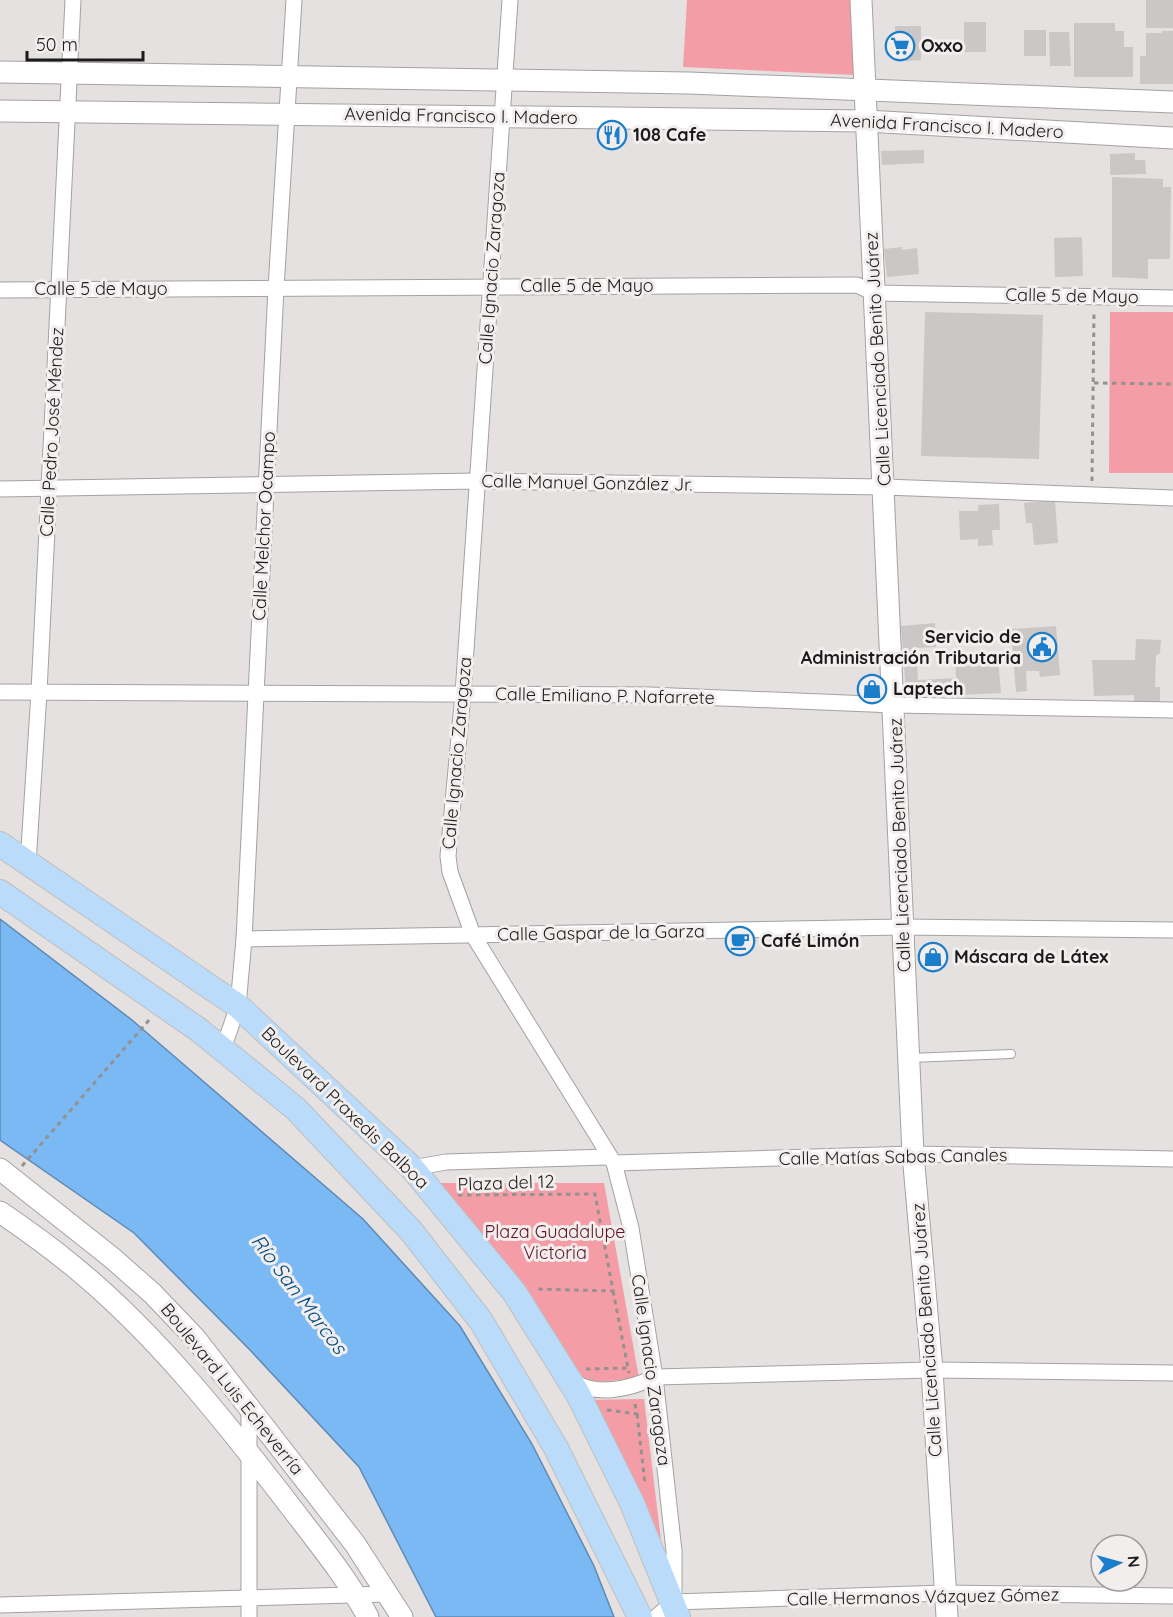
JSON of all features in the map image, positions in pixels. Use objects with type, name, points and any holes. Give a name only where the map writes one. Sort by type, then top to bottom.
[{"type":"main road","name":"Calle Licenciado Benito Juárez","points":[[861,0],[914,1154],[932,1370],[947,1617]]},
{"type":"main road","name":"Avenida Francisco I. Madero","points":[[0,72],[865,88],[1173,102]]},
{"type":"main road","name":"Avenida Francisco I. Madero","points":[[0,111],[502,118],[688,117],[866,121],[1173,138]]},
{"type":"main road","points":[[2,893],[16,855]]},
{"type":"main road","name":"Boulevard Praxedis Balboa","points":[[16,855],[238,1006],[412,1168],[514,1292],[578,1394],[632,1503],[669,1612]]},
{"type":"main road","name":"Boulevard Praxedis Balboa","points":[[2,893],[223,1049],[296,1109],[412,1232],[481,1321],[556,1448],[640,1617]]},
{"type":"main road","name":"Boulevard Luis Echeverría","points":[[10,1169],[152,1293],[195,1338],[355,1544],[402,1617]]},
{"type":"main road","name":"Boulevard Luis Echeverría","points":[[0,1212],[74,1267],[130,1318],[249,1453],[357,1596],[368,1617]]},
{"type":"street","name":"Calle Pedro José Méndez","points":[[16,855],[39,692],[73,0]]},
{"type":"street","name":"Calle Melchor Ocampo","points":[[223,1049],[238,1006],[244,939],[276,288],[294,0]]},
{"type":"street","name":"Calle Ignacio Zaragoza","points":[[510,0],[463,694],[448,855],[450,872],[473,935],[611,1160],[632,1228],[655,1377],[674,1551],[669,1612]]},
{"type":"street","name":"Calle 5 de Mayo","points":[[0,290],[857,285],[874,293],[1173,298]]},
{"type":"street","name":"Calle Manuel González Jr.","points":[[0,489],[477,481],[885,487],[1173,498]]},
{"type":"street","name":"Calle Emiliano P. Nafarrete","points":[[0,692],[649,695],[894,705],[1173,710]]},
{"type":"street","name":"Calle Gaspar de la Garza","points":[[244,939],[902,927],[1173,930]]},
{"type":"street","name":"Calle Matías Sabas Canales","points":[[412,1168],[446,1162],[914,1154],[1173,1160]]},
{"type":"street","points":[[566,1377],[590,1389],[632,1389],[655,1377],[932,1370],[1173,1373]]},
{"type":"street","points":[[249,1409],[249,1617]]},
{"type":"street","name":"Calle Hermanos Vázquez Gómez","points":[[669,1612],[944,1593],[1173,1596]]},
{"type":"street","points":[[0,1605],[387,1594]]},
{"type":"lane","points":[[910,1058],[1011,1054]]},
{"type":"path","points":[[1091,495],[1095,296]]},
{"type":"path","points":[[1093,383],[1173,384]]},
{"type":"path","points":[[10,1169],[150,1018]]},
{"type":"path","name":"Plaza del 12","points":[[449,1195],[595,1194],[628,1368]]},
{"type":"path","points":[[529,1289],[613,1291]]},
{"type":"green space","points":[[687,0],[852,0],[854,75],[683,67]]},
{"type":"green space","points":[[1110,312],[1173,312],[1173,473],[1109,473]]},
{"type":"green space","name":"Plaza Guadalupe Victoria","points":[[436,1183],[604,1183],[639,1378],[600,1382],[573,1375]]},
{"type":"green space","points":[[644,1399],[662,1549],[582,1400]]},
{"type":"water","name":"Río San Marcos","points":[[0,919],[132,1020],[363,1219],[460,1326],[532,1444],[594,1566],[614,1617],[436,1617],[359,1467],[250,1350],[134,1233],[0,1140]]},
{"type":"building","points":[[1146,0],[1173,0],[1173,28],[1146,28]]},
{"type":"building","points":[[964,22],[986,22],[986,52],[964,52]]},
{"type":"building","points":[[1074,23],[1115,23],[1115,31],[1124,31],[1124,47],[1133,47],[1133,77],[1074,77]]},
{"type":"building","points":[[895,26],[921,26],[921,60],[905,61],[895,51]]},
{"type":"building","points":[[1024,30],[1046,30],[1046,56],[1024,56]]},
{"type":"building","points":[[1162,31],[1173,31],[1173,84],[1140,84],[1140,56],[1146,56],[1146,33],[1162,33]]},
{"type":"building","points":[[1049,32],[1069,32],[1071,66],[1050,66]]},
{"type":"building","points":[[924,150],[924,163],[882,165],[881,151]]},
{"type":"building","points":[[1135,153],[1135,160],[1145,160],[1146,174],[1110,175],[1110,154]]},
{"type":"building","points":[[1112,177],[1163,179],[1163,187],[1171,187],[1170,259],[1148,259],[1148,279],[1112,277]]},
{"type":"building","points":[[1082,237],[1083,276],[1055,277],[1054,238]]},
{"type":"building","points":[[902,247],[902,250],[917,248],[919,274],[887,277],[884,249]]},
{"type":"building","points":[[925,312],[1043,315],[1039,459],[921,456]]},
{"type":"building","points":[[1055,500],[1058,543],[1034,545],[1032,523],[1026,523],[1024,503]]},
{"type":"building","points":[[999,504],[1000,530],[992,530],[993,545],[978,546],[978,539],[960,540],[959,511],[978,511],[978,505]]},
{"type":"building","points":[[935,623],[936,647],[916,648],[918,680],[956,678],[955,660],[998,657],[1001,693],[935,696],[935,694],[906,694],[901,626]]},
{"type":"building","points":[[1056,626],[1060,675],[1040,677],[1039,671],[1026,671],[1027,691],[1016,692],[1011,629]]},
{"type":"building","points":[[1136,639],[1161,640],[1160,653],[1156,656],[1155,687],[1160,687],[1160,704],[1134,703],[1134,695],[1094,696],[1092,660],[1135,660]]},
{"type":"place","name":"Oxxo","points":[[900,46]]},
{"type":"place","name":"108 Cafe","points":[[612,135]]},
{"type":"place","name":"Servicio de Administración Tributaria","points":[[1042,647]]},
{"type":"place","name":"Laptech","points":[[872,689]]},
{"type":"place","name":"Café Limón","points":[[740,941]]},
{"type":"place","name":"Máscara de Látex","points":[[933,957]]}]
